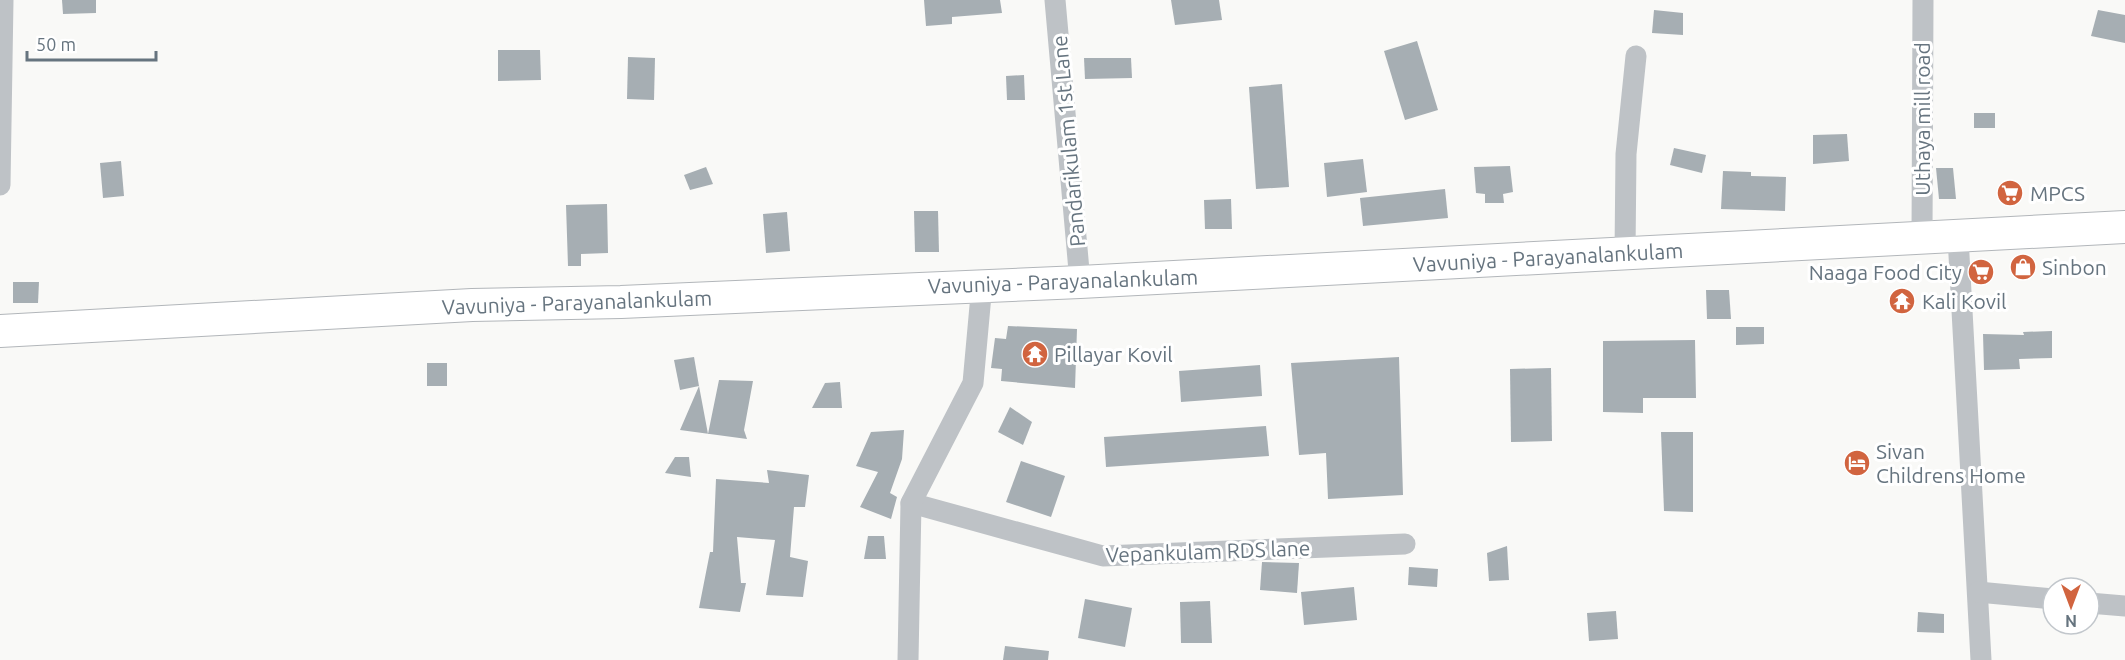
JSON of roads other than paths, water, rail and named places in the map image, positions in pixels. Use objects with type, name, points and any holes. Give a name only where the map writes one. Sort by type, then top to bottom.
[{"type":"highway","name":"Vavuniya - Parayanalankulam","points":[[0,332],[472,305],[633,302],[982,284],[1080,282],[2125,227]]},
{"type":"street","points":[[0,185],[3,0]]},
{"type":"street","name":"Pandarikulam 1st Lane","points":[[1055,0],[1080,282]]},
{"type":"street","name":"Uthaya mill road","points":[[1922,238],[1923,0]]},
{"type":"street","points":[[1625,252],[1626,153],[1636,56]]},
{"type":"street","points":[[1958,237],[1981,660]]},
{"type":"street","points":[[908,660],[911,503],[973,383],[982,284]]},
{"type":"street","name":"Vepankulam RDS lane","points":[[911,503],[1103,556],[1405,544]]},
{"type":"street","points":[[1978,592],[2041,598]]},
{"type":"street","points":[[2101,604],[2125,606]]},
{"type":"place","name":"MPCS","points":[[2010,193]]},
{"type":"place","name":"Sinbon","points":[[2023,267]]},
{"type":"place","name":"Naaga Food City","points":[[1981,272]]},
{"type":"place","name":"Kali Kovil","points":[[1902,301]]},
{"type":"place","name":"Pillayar Kovil","points":[[1035,354]]},
{"type":"place","name":"Sivan Childrens Home","points":[[1857,463]]}]
